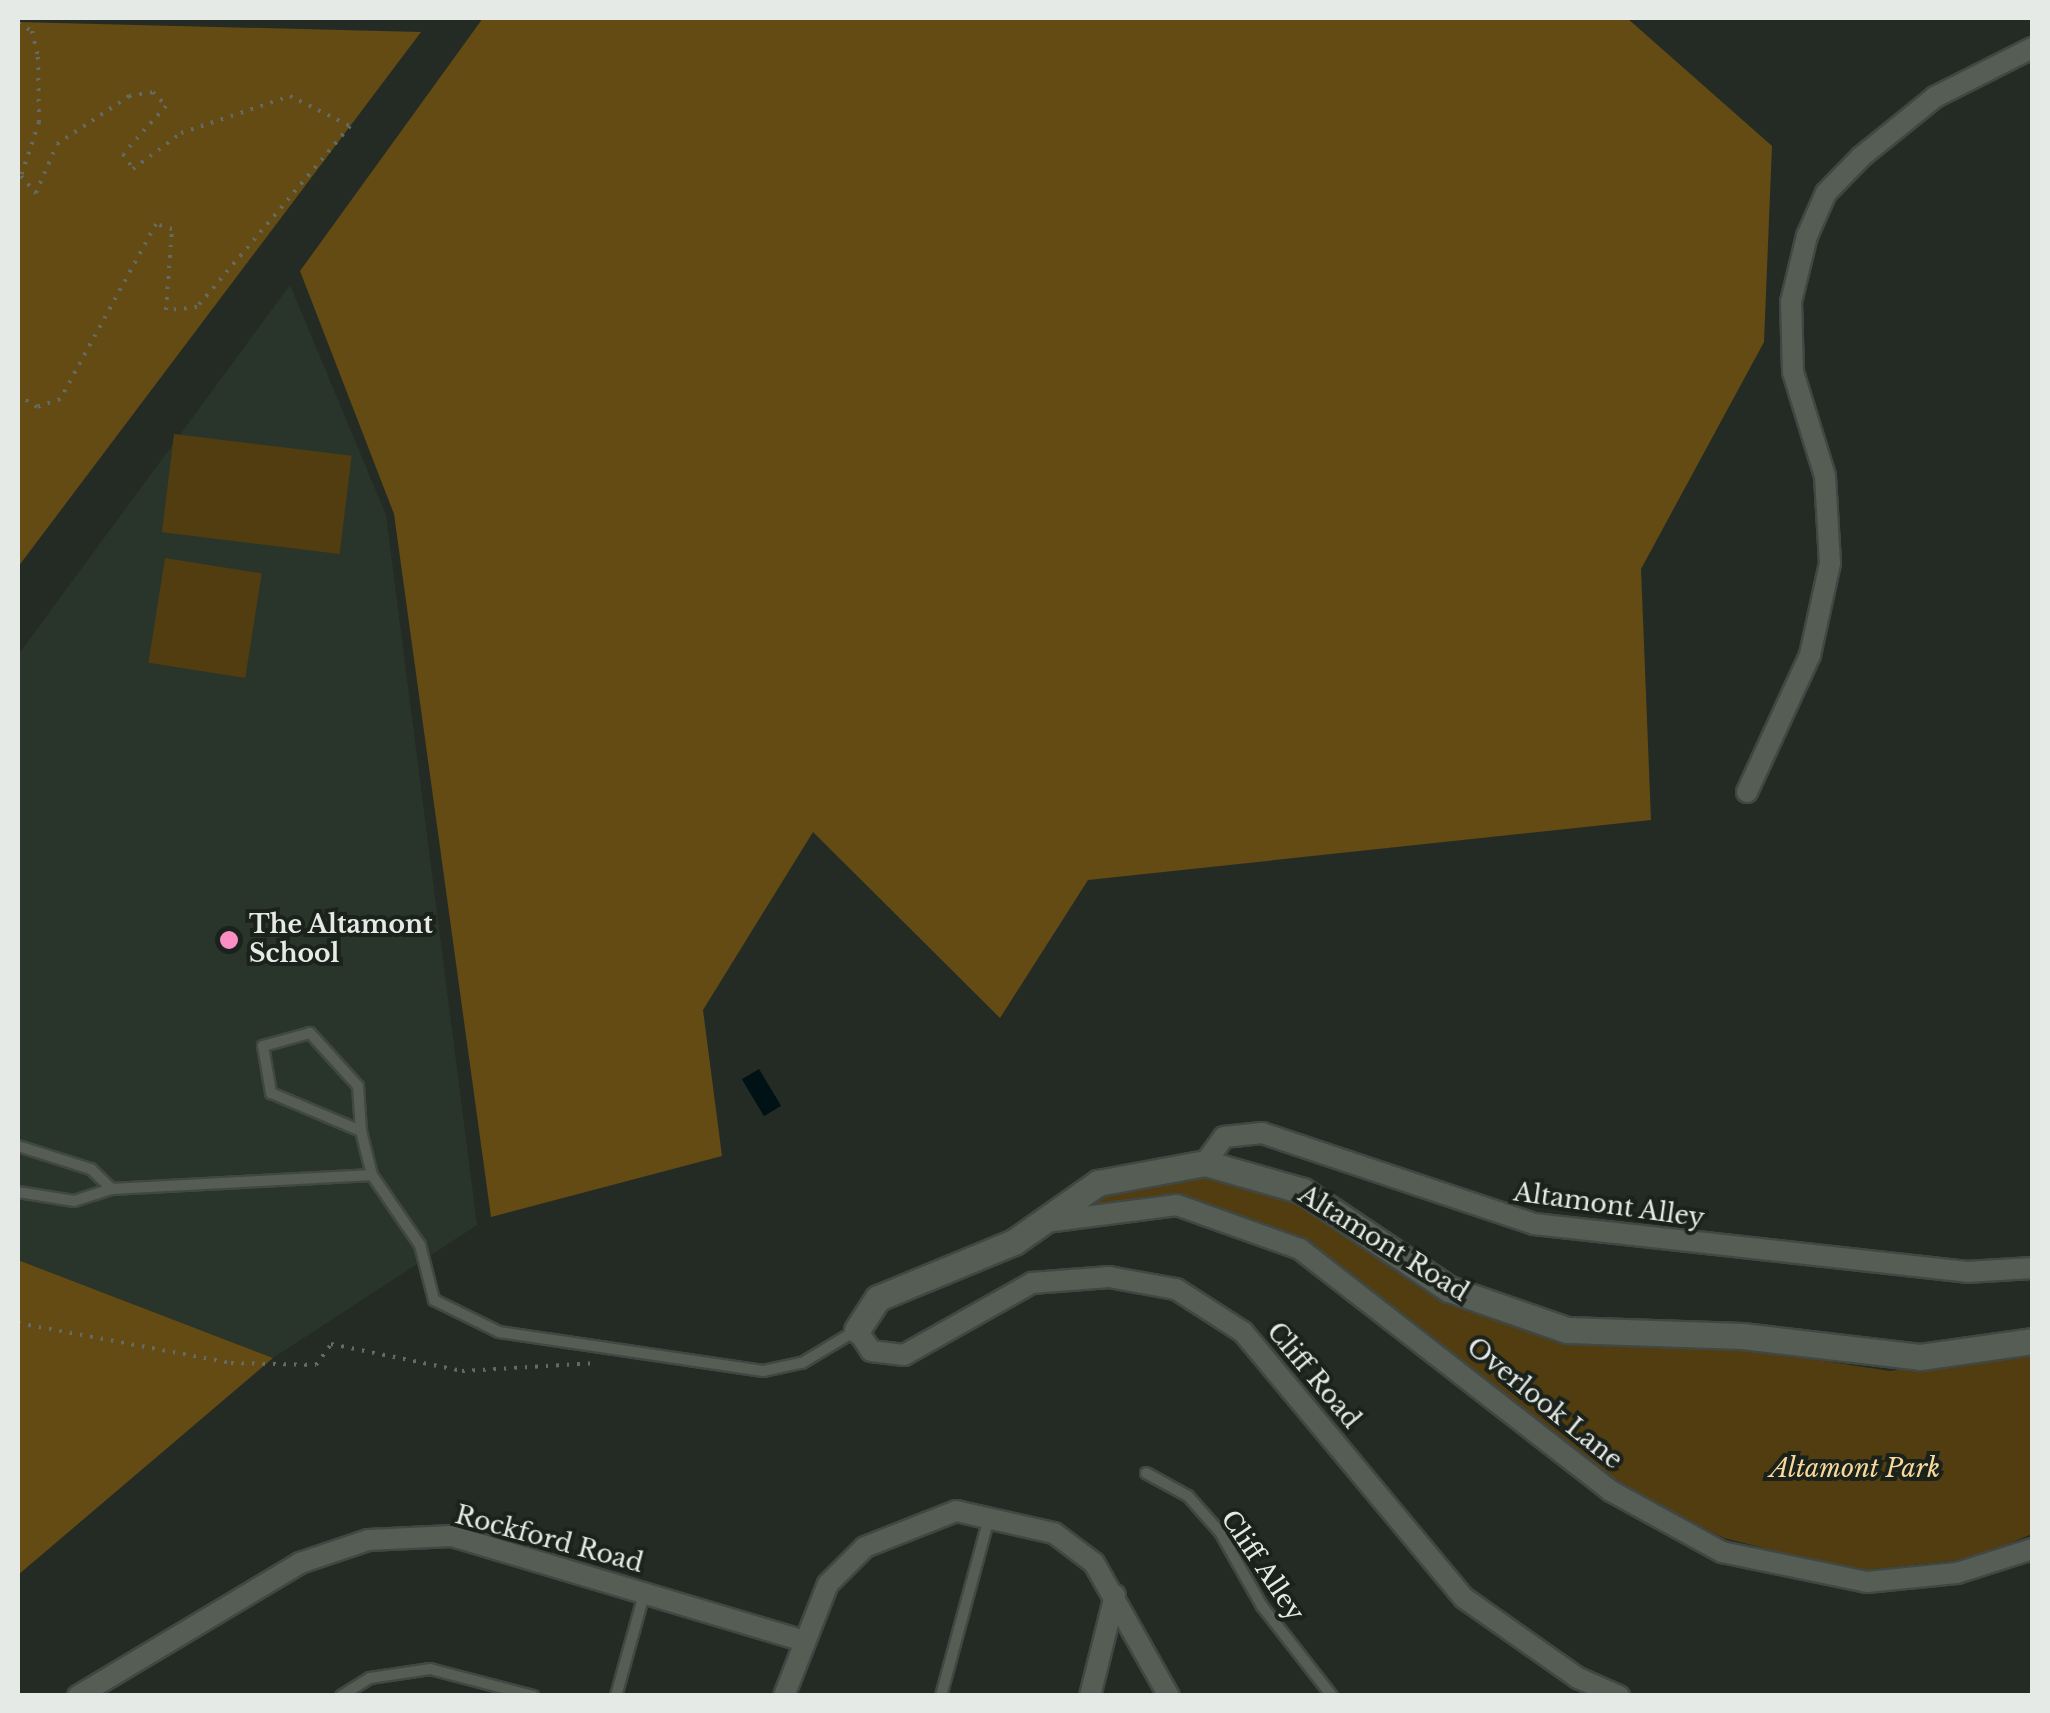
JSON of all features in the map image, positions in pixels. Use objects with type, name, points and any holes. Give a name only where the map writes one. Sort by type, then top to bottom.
[{"type":"street","points":[[1747,792],[1810,655],[1830,562],[1825,476],[1794,372],[1791,302],[1807,236],[1826,193],[1861,157],[1935,97],[2032,48]]},
{"type":"street","name":"Altamont Alley","points":[[1206,1163],[1224,1138],[1262,1133],[1534,1224],[1966,1272],[2032,1268]]},
{"type":"street","name":"Altamont Road","points":[[857,1330],[878,1298],[1046,1222],[1121,1173],[1206,1163],[1303,1191],[1449,1290],[1554,1327],[1742,1336],[1851,1356],[1961,1356],[2032,1341]]},
{"type":"street","name":"Overlook Lane","points":[[1046,1222],[1177,1205],[1300,1249],[1611,1491],[1722,1552],[1867,1582],[1957,1574],[2032,1549]]},
{"type":"street","name":"Cliff Road","points":[[857,1330],[871,1352],[904,1355],[1032,1284],[1109,1277],[1176,1289],[1243,1332],[1464,1598],[1578,1678],[1620,1696]]},
{"type":"street","points":[[784,1696],[800,1640],[828,1584],[865,1546],[916,1520],[989,1514],[1054,1532],[1094,1564],[1169,1696]]},
{"type":"street","name":"Rockford Road","points":[[78,1696],[300,1563],[368,1540],[452,1536],[800,1640]]},
{"type":"street","points":[[1090,1696],[1115,1595]]},
{"type":"lane","points":[[18,1192],[74,1201],[112,1189],[372,1175],[348,1066],[310,1033],[262,1046],[272,1092],[284,1105],[361,1131]]},
{"type":"lane","points":[[18,1146],[91,1169],[112,1189]]},
{"type":"lane","name":"Altamont Road","points":[[372,1175],[393,1197],[420,1245],[434,1300],[498,1332],[763,1371],[802,1364],[857,1330]]},
{"type":"lane","name":"Cliff Alley","points":[[1146,1473],[1188,1496],[1220,1532],[1262,1606],[1332,1696]]},
{"type":"lane","points":[[941,1696],[989,1514]]},
{"type":"lane","points":[[616,1696],[646,1592]]},
{"type":"lane","points":[[341,1696],[370,1678],[430,1669],[534,1696]]},
{"type":"path","points":[[18,22],[32,31],[38,57],[40,122],[20,176],[36,193],[57,144],[129,96],[153,92],[166,106],[123,154],[133,169],[181,133],[290,96],[350,126],[197,307],[166,310],[172,229],[156,224],[60,400],[38,407],[18,395]]},
{"type":"path","points":[[18,1324],[231,1363],[316,1365],[331,1344],[462,1372],[613,1364]]},
{"type":"shaded area","points":[[483,18],[1627,18],[1772,146],[1764,342],[1641,569],[1651,820],[1088,880],[1000,1018],[813,832],[703,1010],[722,1156],[491,1217],[394,514],[300,271]]},
{"type":"shaded area","points":[[18,22],[421,32],[18,567]]},
{"type":"shaded area","name":"The Altamont School","points":[[290,285],[386,515],[477,1225],[273,1358],[18,1260],[18,655]]},
{"type":"shaded area","points":[[759,1069],[781,1106],[764,1116],[742,1079]]},
{"type":"shaded area","points":[[18,1260],[273,1358],[18,1575]]},
{"type":"green space","points":[[174,434],[352,456],[340,554],[162,532]]},
{"type":"green space","points":[[165,558],[262,573],[245,678],[148,663]]},
{"type":"green space","name":"Altamont Park","points":[[1206,1176],[1302,1205],[1444,1301],[1544,1338],[1726,1346],[1890,1371],[2032,1350],[2032,1534],[1971,1559],[1855,1571],[1724,1538],[1614,1483],[1352,1277],[1176,1199],[1079,1214],[1077,1207],[1106,1191]]},
{"type":"place","name":"The Altamont School","points":[[229,940]]}]
